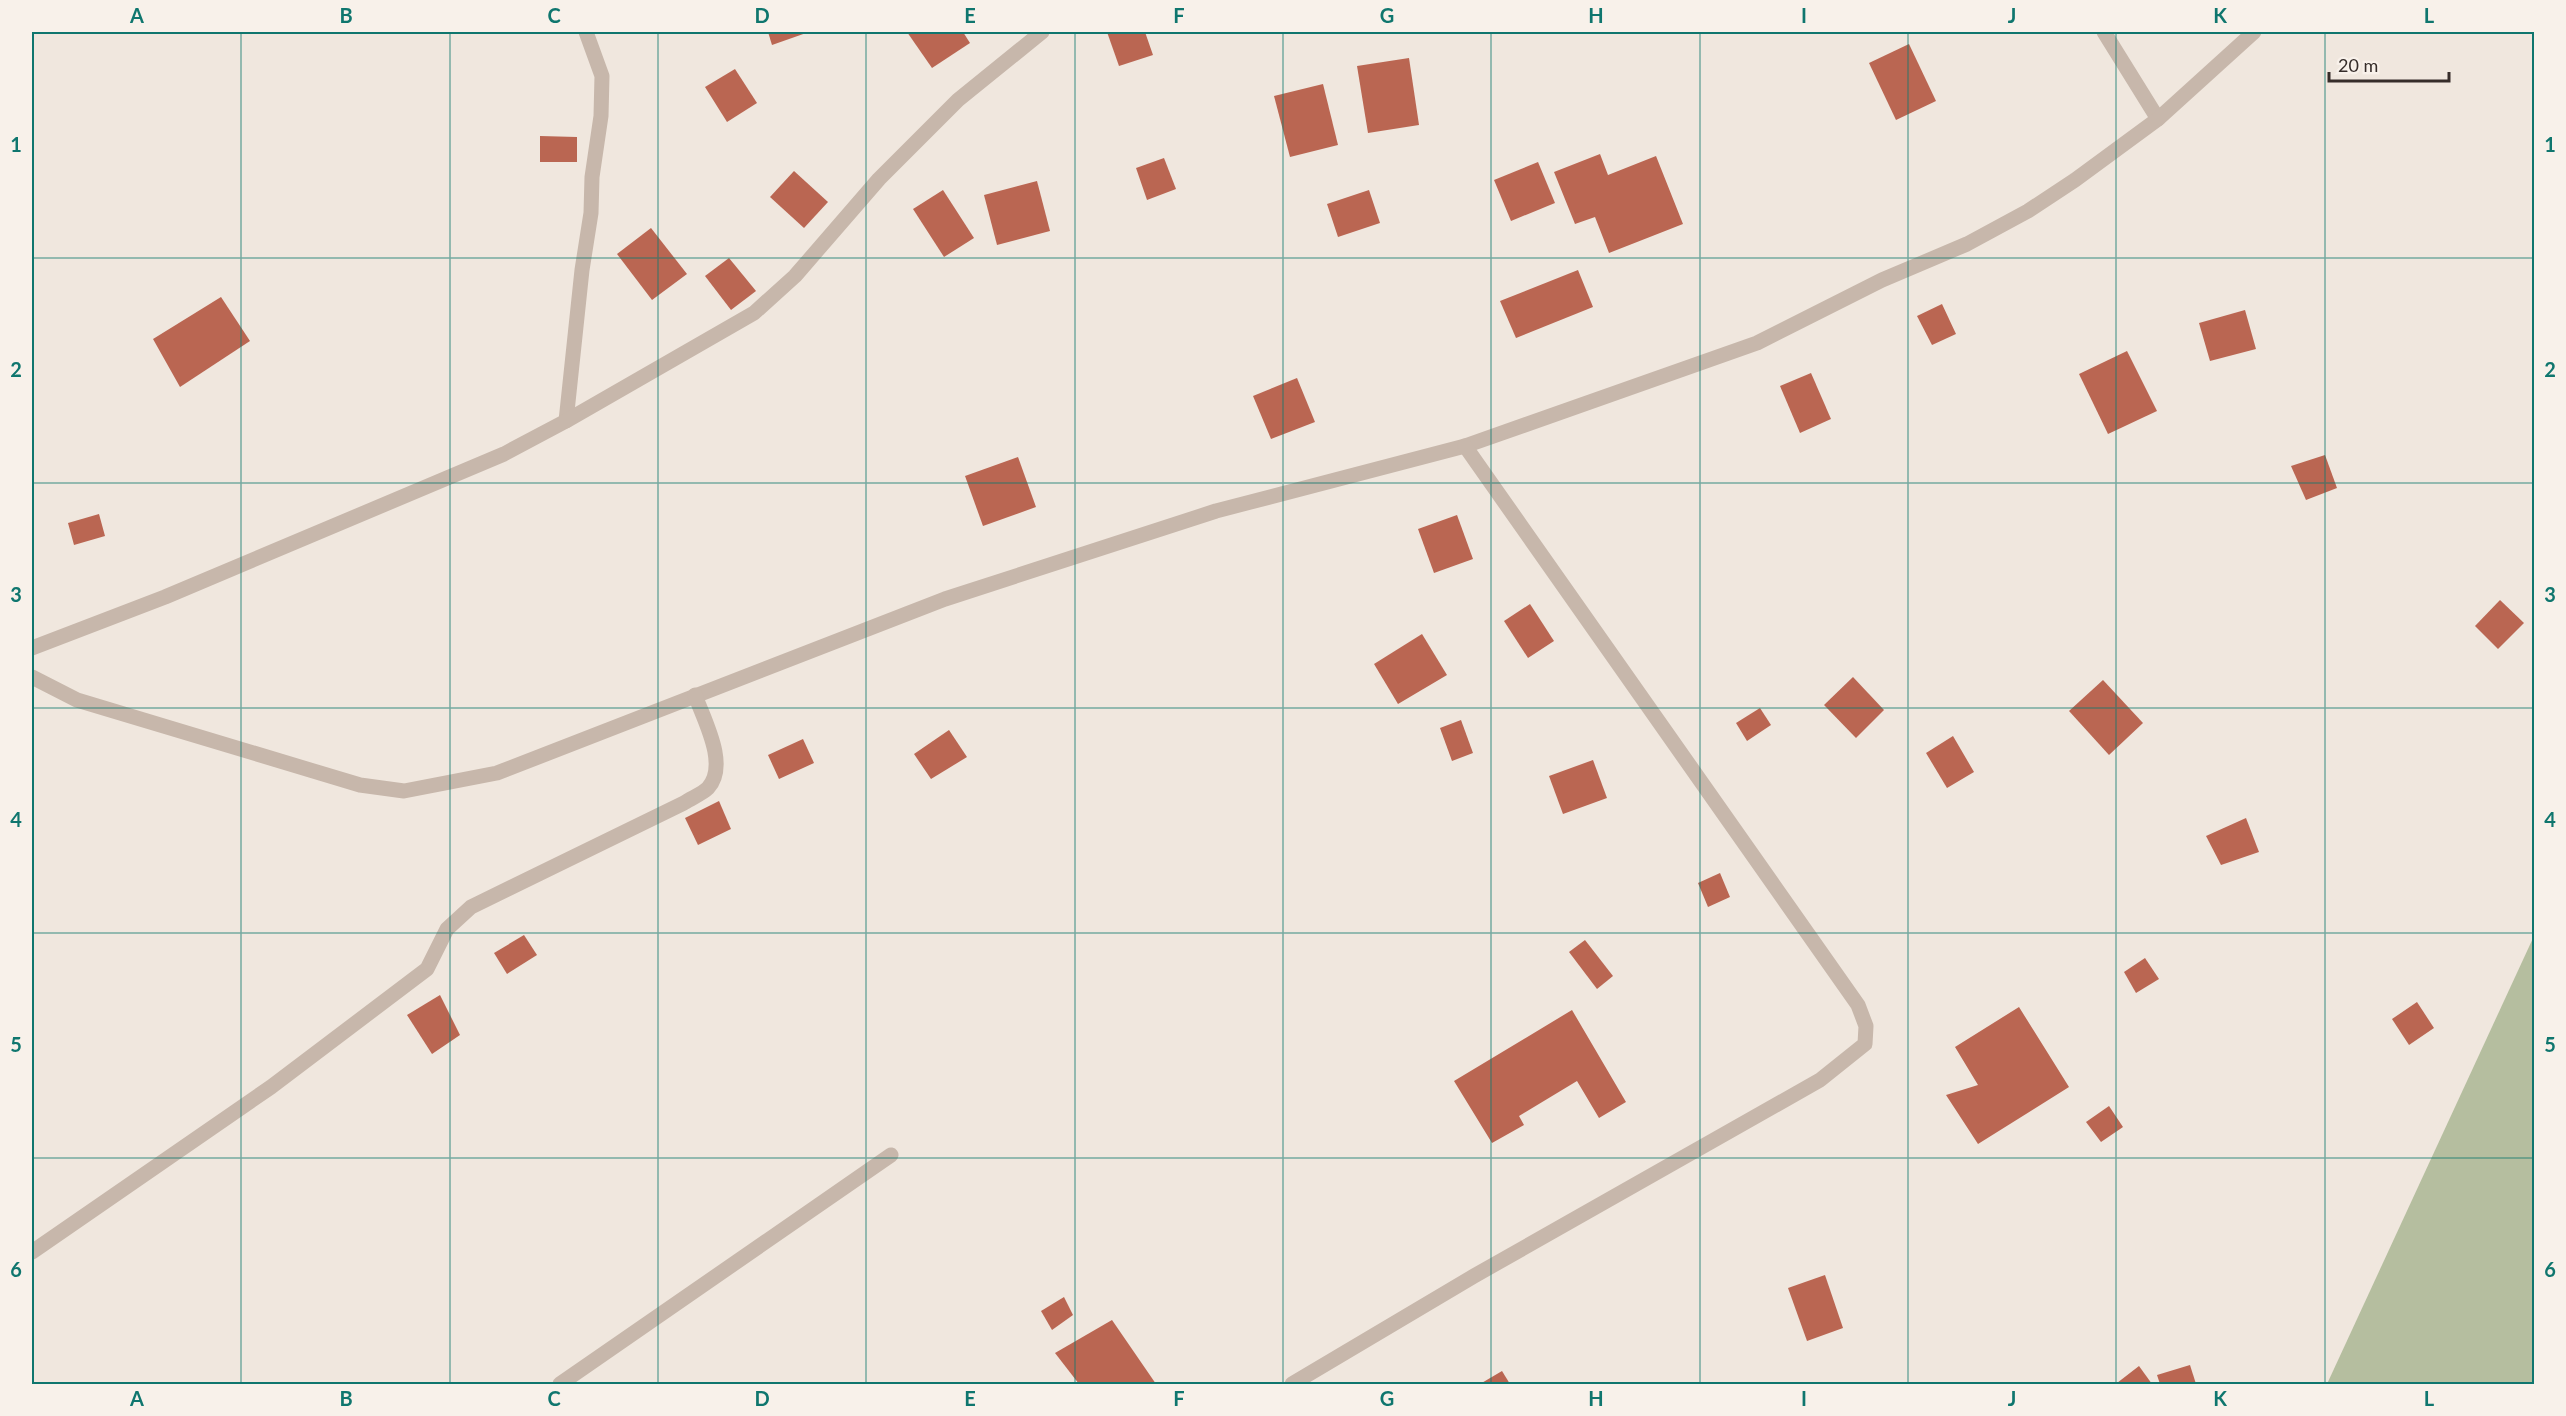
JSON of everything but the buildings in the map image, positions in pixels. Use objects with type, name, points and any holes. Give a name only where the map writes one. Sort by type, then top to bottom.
[{"type":"street","points":[[566,422],[582,270],[591,213],[592,177],[601,116],[602,76],[586,32]]},
{"type":"street","points":[[32,648],[176,592],[493,459],[566,422],[754,313],[795,276],[879,179],[958,100],[1042,32]]},
{"type":"street","points":[[2104,32],[2158,118]]},
{"type":"street","points":[[32,677],[77,700],[360,785],[404,790],[497,773],[945,599],[1204,514],[1466,446],[1757,343],[1882,280],[1967,244],[2028,211],[2075,180],[2158,118],[2254,32]]},
{"type":"street","points":[[1292,1384],[1474,1276],[1820,1080],[1865,1044],[1866,1026],[1858,1005],[1466,446]]},
{"type":"street","points":[[32,1252],[271,1087],[427,969],[447,929],[471,907],[684,803],[707,788],[717,772],[717,757],[695,695]]},
{"type":"street","points":[[560,1384],[891,1155]]},
{"type":"green space","points":[[2534,936],[2534,1384],[2327,1384]]}]
